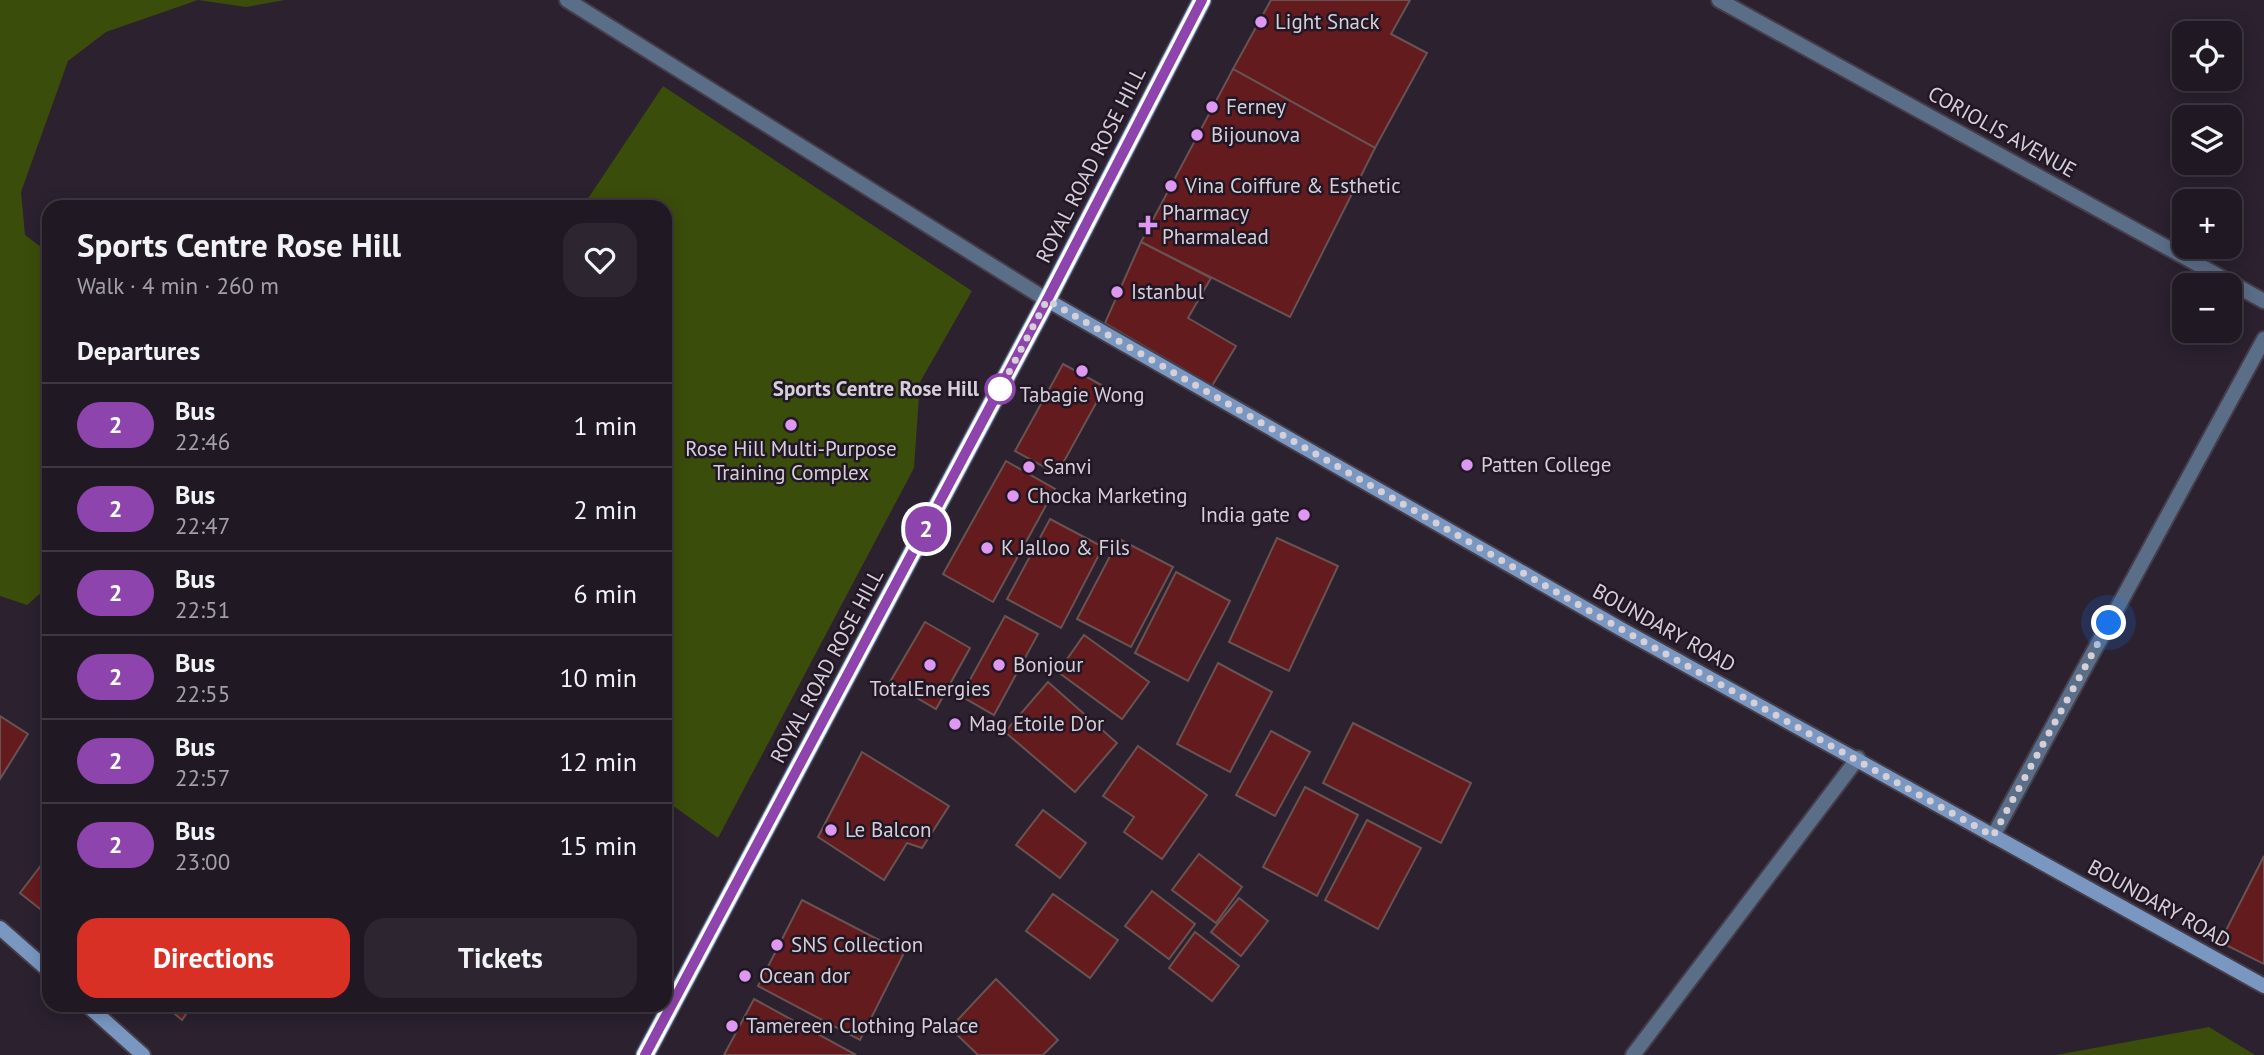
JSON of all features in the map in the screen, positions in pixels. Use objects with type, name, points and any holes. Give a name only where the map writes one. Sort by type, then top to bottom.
[{"type":"main road","name":"ROYAL ROAD ROSE HILL","points":[[672,1004],[1047,300],[1202,0]]},
{"type":"main road","name":"BOUNDARY ROAD","points":[[1047,300],[1621,629],[1858,758],[2264,986]]},
{"type":"main road","points":[[0,928],[42,965]]},
{"type":"main road","points":[[95,1012],[143,1055]]},
{"type":"main road","name":"ROYAL ROAD ROSE HILL","points":[[645,1055],[668,1012]]},
{"type":"street","points":[[568,0],[1047,300]]},
{"type":"street","name":"CORIOLIS AVENUE","points":[[1719,0],[2264,301]]},
{"type":"street","points":[[1993,836],[2264,338]]},
{"type":"street","points":[[1633,1055],[1858,758]]},
{"type":"green space","points":[[0,0],[198,0],[106,32],[68,61],[21,192],[25,235],[42,248],[42,592],[27,605],[0,596]]},
{"type":"green space","points":[[198,0],[285,0],[246,7]]},
{"type":"green space","name":"Rose Hill Multi-Purpose Training Complex","points":[[663,86],[972,291],[920,382],[914,468],[718,838],[672,805],[672,200],[587,200]]},
{"type":"green space","points":[[2209,1027],[2255,1055],[2056,1055]]},
{"type":"building","points":[[1271,0],[1410,0],[1391,34],[1427,53],[1375,148],[1233,69]]},
{"type":"building","points":[[1233,69],[1375,148],[1290,317],[1141,242]]},
{"type":"building","points":[[1141,242],[1211,278],[1188,318],[1236,346],[1212,386],[1105,323]]},
{"type":"building","points":[[1063,364],[1105,387],[1057,474],[1015,451]]},
{"type":"building","points":[[1006,461],[1055,489],[993,602],[943,574]]},
{"type":"building","points":[[1050,519],[1103,547],[1061,628],[1007,599]]},
{"type":"building","points":[[1277,538],[1338,566],[1289,671],[1229,642]]},
{"type":"building","points":[[1119,539],[1173,567],[1131,647],[1077,619]]},
{"type":"building","points":[[1176,572],[1230,601],[1188,681],[1135,653]]},
{"type":"building","name":"Bonjour","points":[[1005,616],[1038,634],[994,715],[961,696]]},
{"type":"building","name":"TotalEnergies","points":[[925,622],[970,648],[936,709],[890,682]]},
{"type":"building","points":[[1084,635],[1149,682],[1122,719],[1058,672]]},
{"type":"building","points":[[1218,663],[1272,692],[1230,772],[1177,744]]},
{"type":"building","points":[[1048,682],[1117,743],[1075,792],[1005,732]]},
{"type":"building","points":[[0,716],[28,734],[0,779]]},
{"type":"building","points":[[1353,723],[1471,783],[1441,843],[1323,783]]},
{"type":"building","points":[[1271,731],[1310,752],[1275,816],[1236,795]]},
{"type":"building","points":[[1138,746],[1207,795],[1162,859],[1124,832],[1134,817],[1103,796]]},
{"type":"building","points":[[862,752],[949,806],[922,848],[907,843],[884,880],[818,837]]},
{"type":"building","points":[[1305,787],[1358,815],[1317,896],[1263,867]]},
{"type":"building","points":[[1043,810],[1086,843],[1060,878],[1016,845]]},
{"type":"building","points":[[1367,820],[1421,848],[1378,929],[1325,900]]},
{"type":"building","points":[[1199,854],[1242,887],[1216,923],[1172,890]]},
{"type":"building","points":[[2264,856],[2264,964],[2220,942]]},
{"type":"building","points":[[42,864],[42,910],[20,893]]},
{"type":"building","points":[[1152,891],[1195,924],[1169,959],[1125,926]]},
{"type":"building","points":[[1053,894],[1118,940],[1090,978],[1026,931]]},
{"type":"building","points":[[1239,898],[1268,921],[1241,956],[1211,932]]},
{"type":"building","points":[[802,900],[904,953],[860,1040],[758,986]]},
{"type":"building","points":[[1195,932],[1239,966],[1212,1001],[1169,968]]},
{"type":"building","points":[[996,979],[1058,1040],[1043,1055],[978,1055],[950,1028]]},
{"type":"building","points":[[754,999],[856,1055],[724,1055]]},
{"type":"building","points":[[172,1012],[188,1012],[182,1020]]},
{"type":"bus line","name":"2","points":[[672,1005],[1047,300],[1202,0]]},
{"type":"bus line","name":"2","points":[[645,1055],[668,1012]]},
{"type":"place","name":"Light Snack","points":[[1261,22]]},
{"type":"place","name":"Ferney","points":[[1212,107]]},
{"type":"place","name":"Bijounova","points":[[1197,135]]},
{"type":"place","name":"Vina Coiffure & Esthetic","points":[[1171,186]]},
{"type":"place","name":"Pharmacy Pharmalead","points":[[1148,225]]},
{"type":"place","name":"Istanbul","points":[[1117,292]]},
{"type":"place","name":"Tabagie Wong","points":[[1082,371]]},
{"type":"place","name":"Sports Centre Rose Hill","points":[[1000,389]]},
{"type":"place","name":"Rose Hill Multi-Purpose Training Complex","points":[[791,425]]},
{"type":"place","name":"Patten College","points":[[1467,465]]},
{"type":"place","name":"Sanvi","points":[[1029,467]]},
{"type":"place","name":"Chocka Marketing","points":[[1013,496]]},
{"type":"place","name":"India gate","points":[[1304,515]]},
{"type":"place","name":"K Jalloo & Fils","points":[[987,548]]},
{"type":"place","name":"TotalEnergies","points":[[930,665]]},
{"type":"place","name":"Bonjour","points":[[999,665]]},
{"type":"place","name":"Mag Etoile D'or","points":[[955,724]]},
{"type":"place","name":"Le Balcon","points":[[831,830]]},
{"type":"place","name":"SNS Collection","points":[[777,945]]},
{"type":"place","name":"Ocean dor","points":[[745,976]]},
{"type":"place","name":"Tamereen Clothing Palace","points":[[732,1026]]},
{"type":"route","points":[[1000,389],[996,397],[1047,300],[1621,629],[1858,758],[1993,836],[2109,623]]}]
